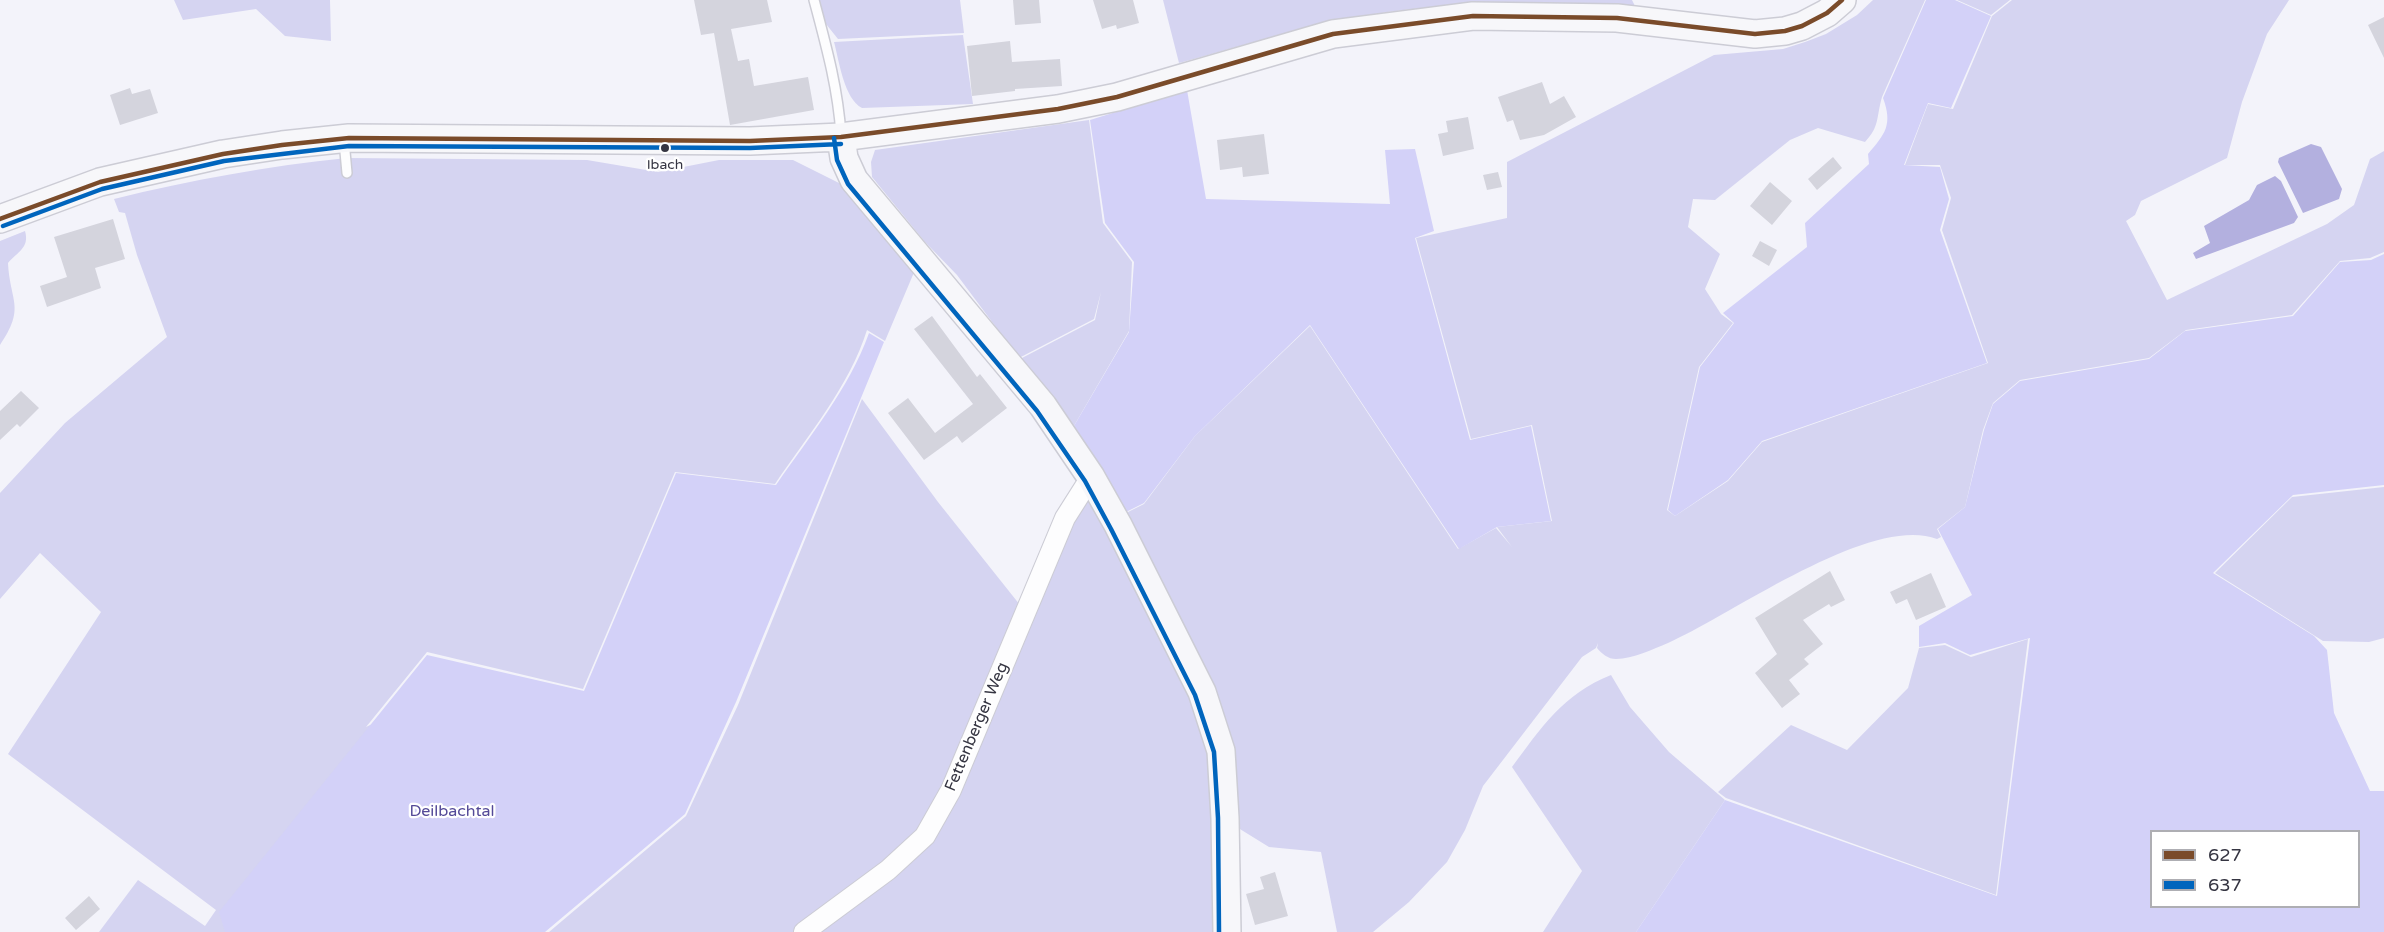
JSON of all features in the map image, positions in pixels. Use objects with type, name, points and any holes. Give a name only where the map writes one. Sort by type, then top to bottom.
[{"type":"main road","points":[[0,219],[72,191],[140,172],[282,144],[344,139],[750,141],[841,137],[1058,109],[1107,99],[1333,34],[1473,16],[1617,18],[1755,34],[1785,31],[1802,26],[1827,13],[1842,0]]},
{"type":"main road","points":[[841,137],[844,159],[854,180],[1043,405],[1091,477],[1118,525],[1202,692],[1221,750],[1227,932]]},
{"type":"street","name":"Fettenberger Weg","points":[[804,932],[888,870],[925,836],[951,790],[1065,518],[1091,477]]},
{"type":"lane","points":[[814,0],[831,65],[841,137]]},
{"type":"lane","points":[[344,139],[347,173]]},
{"type":"shaded area","points":[[174,0],[330,0],[331,41],[285,36],[256,9],[183,20]]},
{"type":"shaded area","points":[[818,0],[960,0],[964,33],[838,39],[826,24]]},
{"type":"shaded area","points":[[1163,0],[1632,0],[1637,10],[1487,6],[1404,10],[1306,28],[1179,63]]},
{"type":"shaded area","points":[[1873,0],[1925,0],[1882,97],[1875,126],[1865,142],[1818,128],[1790,140],[1715,200],[1693,199],[1688,227],[1720,254],[1705,289],[1721,314],[1733,323],[1699,367],[1667,510],[1675,516],[1728,481],[1762,442],[1988,363],[1942,230],[1951,198],[1940,165],[1905,165],[1928,104],[1953,109],[1992,16],[2012,0],[2289,0],[2267,34],[2242,102],[2227,158],[2141,201],[2135,215],[2126,221],[2167,300],[2327,224],[2354,205],[2370,159],[2384,151],[2384,252],[2370,258],[2340,261],[2292,315],[2186,330],[2149,358],[2020,380],[1993,403],[1983,430],[1965,507],[1937,529],[1941,537],[1937,539],[1909,535],[1876,541],[1839,554],[1801,571],[1668,643],[1636,656],[1622,659],[1610,658],[1597,648],[1598,643],[1596,648],[1582,657],[1483,786],[1465,830],[1447,862],[1409,902],[1373,932],[1337,932],[1321,852],[1269,847],[1235,826],[1214,932],[549,932],[686,816],[738,705],[862,399],[938,502],[1020,605],[1083,499],[1088,497],[1106,523],[1144,504],[1195,436],[1310,326],[1458,549],[1496,528],[1512,547],[1497,527],[1552,521],[1532,425],[1471,439],[1416,238],[1507,218],[1507,162],[1714,55],[1783,49],[1805,42],[1826,34],[1857,15]]},
{"type":"shaded area","points":[[1957,0],[2010,0],[1991,15]]},
{"type":"shaded area","points":[[963,35],[973,104],[862,108],[847,88],[834,42]]},
{"type":"shaded area","points":[[1089,120],[1103,223],[1132,262],[1129,331],[1071,431],[1020,359],[1095,320],[1101,292],[1094,319],[1019,358],[957,275],[925,242],[872,177],[871,162],[875,150]]},
{"type":"shaded area","points":[[2311,144],[2321,147],[2342,189],[2339,199],[2303,213],[2278,162],[2279,158]]},
{"type":"shaded area","points":[[347,158],[587,160],[658,172],[719,160],[793,160],[843,185],[915,270],[885,341],[867,330],[839,391],[775,484],[675,472],[583,689],[427,652],[366,727],[372,724],[530,932],[99,932],[138,880],[205,926],[216,910],[8,754],[101,612],[40,553],[0,599],[0,493],[65,423],[167,337],[137,255],[125,213],[119,212],[114,199],[230,174]]},
{"type":"shaded area","points":[[2275,176],[2281,181],[2298,217],[2294,223],[2196,259],[2193,253],[2210,243],[2204,226],[2249,200],[2257,185]]},
{"type":"shaded area","points":[[25,231],[24,246],[8,263],[14,313],[8,332],[0,345],[0,241]]},
{"type":"shaded area","points":[[2384,487],[2384,638],[2369,642],[2323,641],[2215,573],[2292,497]]},
{"type":"shaded area","points":[[2028,639],[1996,895],[1726,798],[1718,792],[1791,725],[1847,750],[1908,688],[1919,648],[1945,645],[1971,657]]},
{"type":"shaded area","points":[[1611,675],[1630,707],[1669,752],[1725,800],[1636,932],[1543,932],[1582,871],[1512,767],[1543,726],[1566,702],[1594,683]]},
{"type":"green space","points":[[1926,0],[1955,0],[1991,16],[1951,108],[1928,103],[1904,165],[1940,167],[1949,199],[1940,230],[1987,363],[1762,441],[1728,480],[1675,516],[1668,510],[1700,367],[1734,323],[1723,313],[1807,247],[1805,223],[1869,164],[1868,154],[1886,129],[1887,115],[1883,98]]},
{"type":"green space","points":[[1187,90],[1206,199],[1390,204],[1385,150],[1415,149],[1434,231],[1415,238],[1470,440],[1531,426],[1551,521],[1497,527],[1459,549],[1310,325],[1195,436],[1144,503],[1122,514],[1071,431],[1129,332],[1134,262],[1105,223],[1090,120]]},
{"type":"green space","points":[[2384,254],[2384,485],[2293,495],[2213,573],[2314,636],[2327,650],[2334,713],[2370,791],[2384,791],[2384,932],[1636,932],[1725,800],[1997,896],[2030,638],[1970,655],[1945,643],[1919,647],[1919,626],[1972,595],[1938,529],[1965,507],[1984,430],[1993,404],[2020,381],[2149,359],[2185,331],[2293,316],[2340,262],[2371,260]]},
{"type":"green space","name":"Deilbachtal","points":[[869,333],[884,342],[736,702],[685,814],[545,932],[225,932],[219,912],[427,655],[584,691],[676,473],[776,485],[815,431],[851,374]]},
{"type":"building","points":[[694,0],[767,0],[772,22],[731,29],[738,61],[749,59],[754,86],[808,77],[814,110],[730,125],[714,33],[701,35]]},
{"type":"building","points":[[1013,0],[1039,0],[1041,23],[1015,25]]},
{"type":"building","points":[[1093,0],[1133,0],[1139,23],[1117,29],[1116,25],[1102,29]]},
{"type":"building","points":[[2384,17],[2384,58],[2368,25]]},
{"type":"building","points":[[1010,41],[1012,62],[1060,59],[1062,86],[1015,89],[1015,91],[972,96],[967,46]]},
{"type":"building","points":[[1542,82],[1550,104],[1564,96],[1576,117],[1544,135],[1520,140],[1513,120],[1507,122],[1498,97]]},
{"type":"building","points":[[130,88],[132,94],[150,89],[158,113],[120,125],[110,95]]},
{"type":"building","points":[[1468,117],[1474,149],[1443,156],[1438,134],[1448,132],[1446,121]]},
{"type":"building","points":[[1264,134],[1269,174],[1243,177],[1242,167],[1220,170],[1217,140]]},
{"type":"building","points":[[1833,157],[1842,168],[1817,190],[1808,179]]},
{"type":"building","points":[[1498,172],[1502,187],[1487,190],[1483,175]]},
{"type":"building","points":[[1770,182],[1792,201],[1772,225],[1750,206]]},
{"type":"building","points":[[113,219],[125,259],[95,268],[101,288],[47,307],[40,286],[67,277],[54,237]]},
{"type":"building","points":[[1760,241],[1777,250],[1769,266],[1752,256]]},
{"type":"building","points":[[932,316],[977,377],[980,374],[1007,408],[962,443],[957,436],[924,460],[888,413],[908,398],[935,433],[973,404],[914,329]]},
{"type":"building","points":[[21,391],[39,408],[20,427],[17,424],[0,440],[0,411]]},
{"type":"building","points":[[1830,571],[1845,600],[1831,607],[1829,604],[1803,620],[1823,644],[1804,659],[1809,664],[1789,680],[1800,694],[1782,708],[1755,673],[1777,654],[1755,618]]},
{"type":"building","points":[[1931,573],[1946,607],[1916,620],[1907,599],[1896,604],[1890,592]]},
{"type":"building","points":[[1275,872],[1288,916],[1255,925],[1246,894],[1264,889],[1260,877]]},
{"type":"building","points":[[89,896],[100,909],[76,930],[65,918]]},
{"type":"transit line","name":"627","points":[[0,219],[100,182],[223,154],[282,145],[349,138],[750,141],[841,137],[1058,109],[1117,97],[1333,34],[1473,16],[1617,18],[1755,34],[1785,31],[1802,26],[1827,13],[1842,0]]},
{"type":"transit line","name":"637","points":[[834,138],[837,160],[848,184],[1037,411],[1085,481],[1195,695],[1214,752],[1218,818],[1219,932]]},
{"type":"transit line","name":"637","points":[[3,226],[102,189],[224,161],[349,146],[750,148],[841,144]]},
{"type":"place","name":"Ibach","points":[[665,148]]}]
